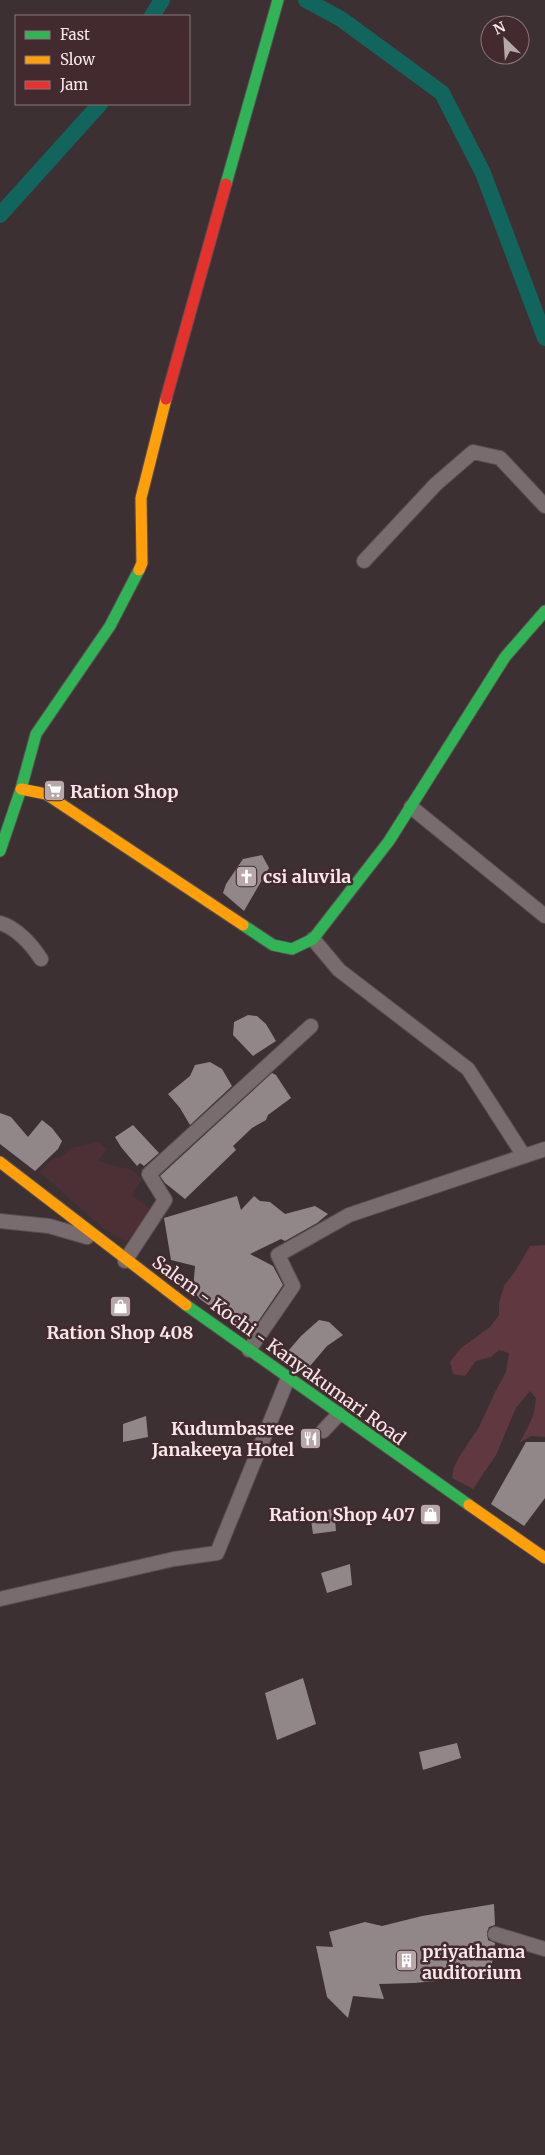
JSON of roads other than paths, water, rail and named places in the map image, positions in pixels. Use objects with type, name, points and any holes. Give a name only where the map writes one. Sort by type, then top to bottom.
[{"type":"street","points":[[0,851],[21,789],[36,734],[110,626],[142,563],[141,498],[169,387],[278,0]]},
{"type":"street","points":[[364,561],[436,484],[473,452],[500,458],[545,506]]},
{"type":"street","points":[[21,789],[46,794],[273,945],[292,949],[313,940],[390,841],[505,657],[545,611]]},
{"type":"street","points":[[411,807],[545,916]]},
{"type":"street","points":[[0,923],[6,925],[33,946],[41,959]]},
{"type":"street","points":[[313,940],[339,970],[468,1069],[524,1156]]},
{"type":"street","points":[[126,1261],[165,1200],[149,1174],[311,1026]]},
{"type":"street","points":[[249,1350],[293,1286],[278,1255],[349,1215],[545,1149]]},
{"type":"street","name":"Salem - Kochi - Kanyakumari Road","points":[[0,1162],[97,1240],[288,1378],[545,1558]]},
{"type":"street","points":[[0,1221],[49,1226],[97,1240]]},
{"type":"street","points":[[0,1599],[174,1559],[217,1553],[288,1378]]},
{"type":"street","points":[[323,1432],[339,1414]]},
{"type":"street","points":[[495,1934],[545,1949]]},
{"type":"waterway","points":[[153,15],[162,0]]},
{"type":"waterway","points":[[306,0],[341,19],[442,93],[483,173],[545,338]]},
{"type":"waterway","points":[[0,215],[99,105]]},
{"type":"place","name":"Ration Shop","points":[[54,791]]},
{"type":"place","name":"csi aluvila","points":[[247,876]]},
{"type":"place","name":"Ration Shop 408","points":[[120,1307]]},
{"type":"place","name":"Kudumbasree Janakeeya Hotel","points":[[310,1438]]},
{"type":"place","name":"Ration Shop 407","points":[[431,1514]]},
{"type":"place","name":"priyathama auditorium","points":[[406,1961]]}]
